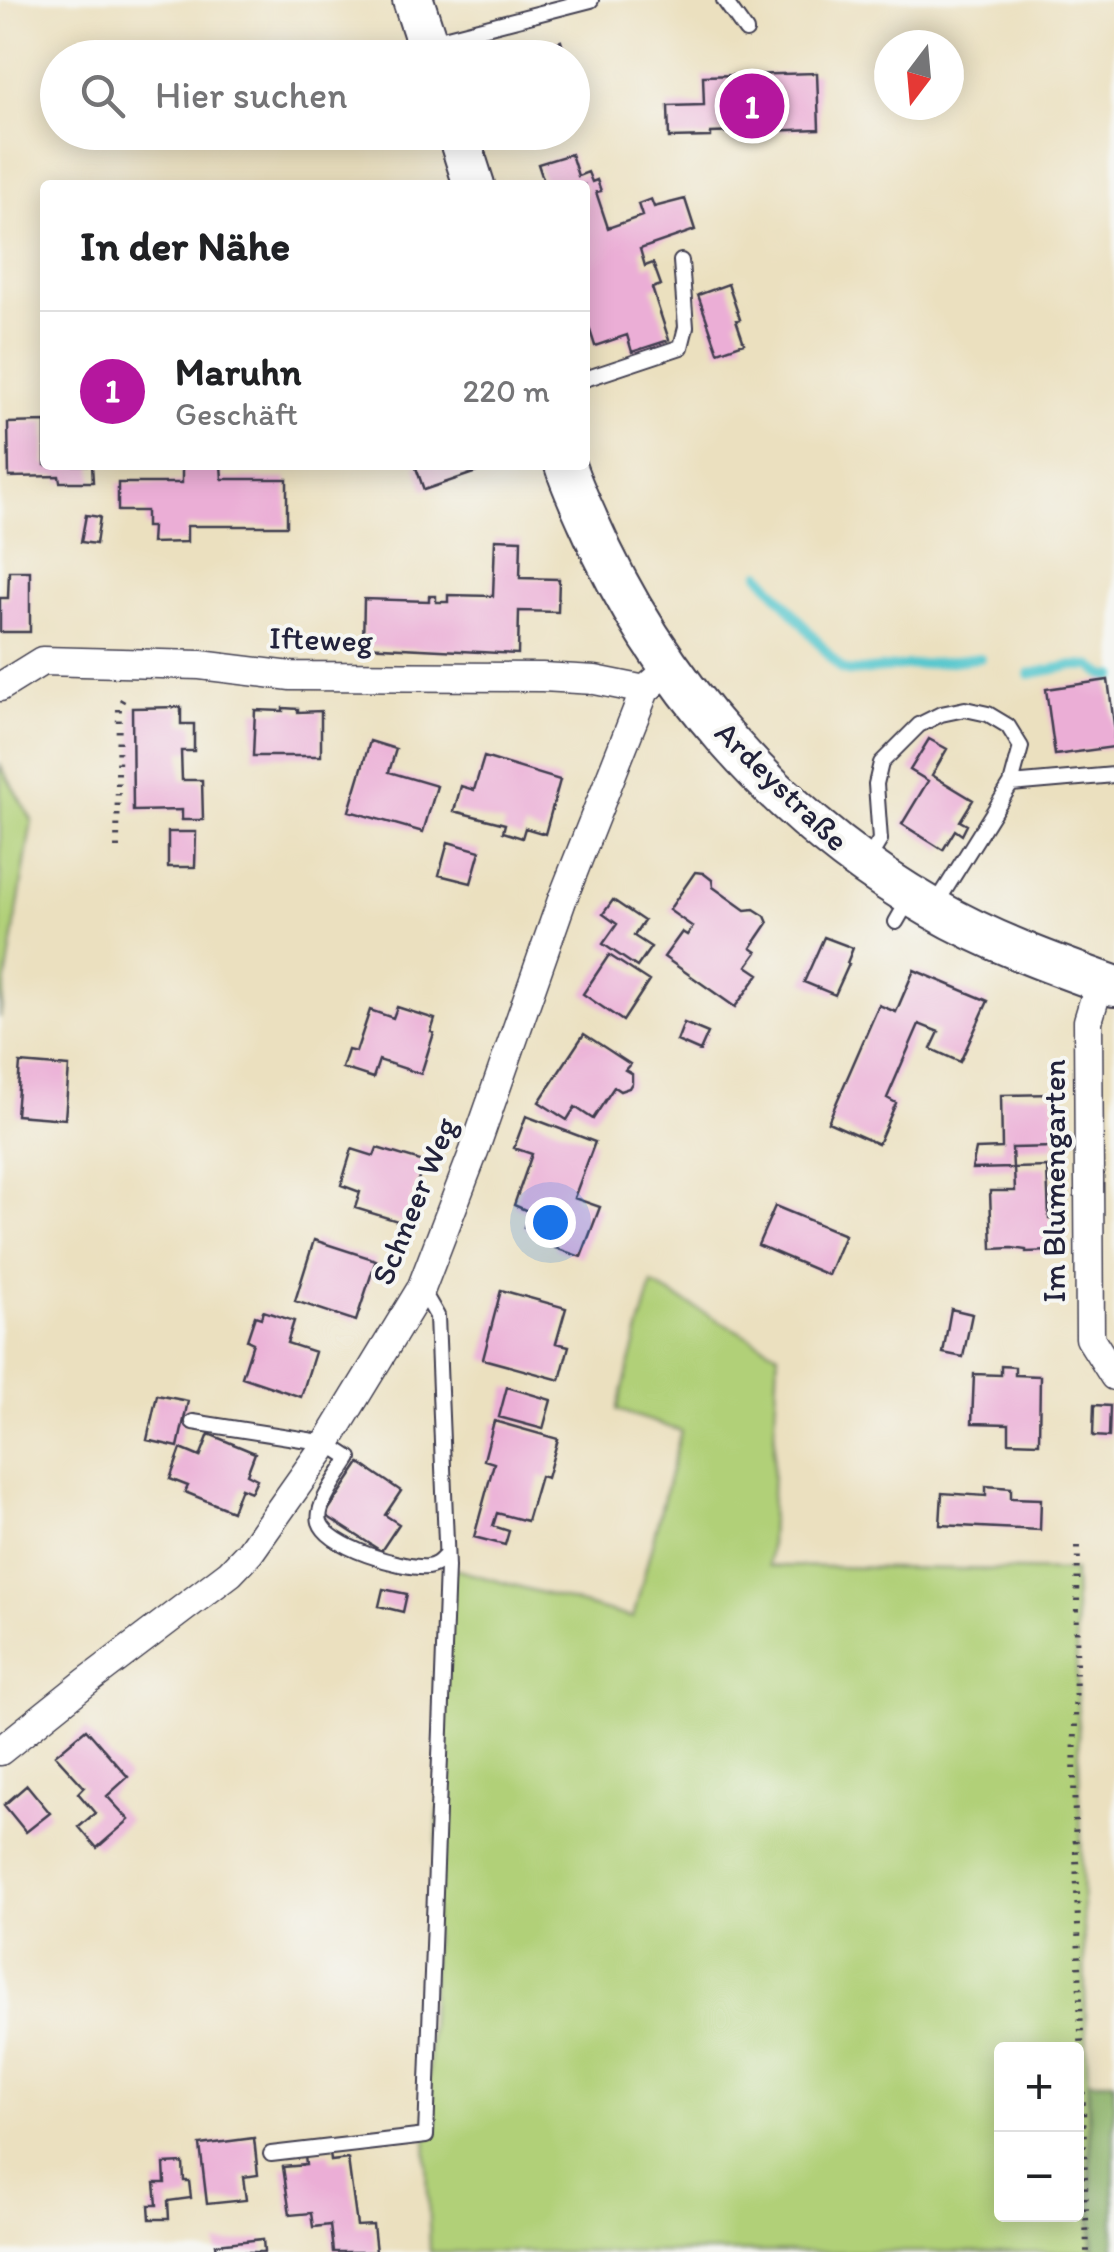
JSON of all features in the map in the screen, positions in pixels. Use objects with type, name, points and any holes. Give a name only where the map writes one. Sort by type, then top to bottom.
[{"type":"main road","points":[[413,0],[427,40]]},
{"type":"main road","points":[[463,150],[472,180]]},
{"type":"main road","name":"Ardeystraße","points":[[567,470],[602,554],[642,627],[657,679],[842,853],[914,909],[1107,984]]},
{"type":"street","name":"Ifteweg","points":[[0,687],[42,661],[200,665],[290,676],[541,683],[657,679]]},
{"type":"street","name":"Schneer Weg","points":[[0,1751],[230,1573],[260,1539],[326,1443],[421,1290],[474,1151],[554,898],[657,679]]},
{"type":"street","name":"Im Blumengarten","points":[[1107,984],[1088,1021],[1090,1338],[1114,1376]]},
{"type":"lane","points":[[462,40],[591,0]]},
{"type":"lane","points":[[724,0],[746,31]]},
{"type":"lane","points":[[590,377],[682,348],[686,327],[681,261]]},
{"type":"lane","points":[[842,853],[880,840],[876,784],[881,763],[919,725],[941,714],[965,709],[988,714],[1008,726],[1021,747],[1010,784],[914,909]]},
{"type":"lane","points":[[1010,784],[1114,775]]},
{"type":"lane","points":[[271,2154],[426,2136],[446,1555],[437,1316],[421,1290]]},
{"type":"lane","points":[[194,1422],[326,1443],[350,1458],[321,1506],[320,1521],[328,1533],[362,1552],[403,1566],[429,1567],[446,1555]]},
{"type":"path","points":[[117,848],[119,706]]},
{"type":"path","points":[[1078,1546],[1074,1782],[1087,2252]]},
{"type":"green space","points":[[0,765],[32,820],[0,1018]]},
{"type":"green space","points":[[652,1284],[778,1353],[769,1566],[1074,1571],[1092,2252],[430,2252],[426,2136],[447,1567],[633,1618],[681,1431],[617,1410]]},
{"type":"green space","points":[[1088,2081],[1114,2081],[1114,2252],[1094,2252]]},
{"type":"building","points":[[817,73],[819,129],[669,138],[668,106],[704,105],[703,76]]},
{"type":"building","points":[[571,154],[578,176],[588,172],[592,182],[597,180],[601,191],[596,192],[608,228],[642,216],[638,204],[651,199],[654,207],[685,199],[695,230],[640,249],[645,266],[653,263],[661,285],[652,288],[669,340],[632,352],[627,335],[595,346],[590,330],[590,180],[543,180],[538,164]]},
{"type":"building","points":[[728,284],[744,343],[718,352],[698,295]]},
{"type":"building","points":[[40,422],[40,470],[92,470],[93,482],[60,482],[59,476],[9,477],[8,423]]},
{"type":"building","points":[[182,470],[221,470],[222,479],[287,479],[287,526],[187,526],[187,542],[151,543],[152,527],[146,527],[146,511],[118,511],[118,483],[182,483]]},
{"type":"building","points":[[417,470],[482,470],[424,490]]},
{"type":"building","points":[[86,515],[100,517],[96,544],[81,542]]},
{"type":"building","points":[[495,539],[521,540],[520,578],[559,579],[558,612],[519,611],[518,654],[363,646],[364,599],[429,601],[429,596],[436,596],[436,602],[448,602],[448,595],[493,596]]},
{"type":"building","points":[[9,571],[30,571],[30,632],[0,632],[0,598],[8,598]]},
{"type":"building","points":[[1108,680],[1114,747],[1055,755],[1046,689]]},
{"type":"building","points":[[181,707],[181,724],[194,724],[194,751],[181,751],[182,780],[202,780],[203,820],[182,820],[182,810],[133,811],[132,708]]},
{"type":"building","points":[[255,710],[321,711],[321,756],[253,756]]},
{"type":"building","points":[[929,739],[947,749],[932,775],[973,800],[960,821],[967,825],[962,835],[955,830],[943,850],[902,824],[928,781],[910,770]]},
{"type":"building","points":[[370,741],[396,749],[389,772],[437,786],[423,832],[349,811]]},
{"type":"building","points":[[484,757],[560,780],[545,834],[525,828],[522,838],[503,832],[505,824],[454,811],[461,786],[474,790]]},
{"type":"building","points":[[168,832],[196,832],[195,867],[168,867]]},
{"type":"building","points":[[448,842],[480,851],[471,883],[439,875]]},
{"type":"building","points":[[695,872],[703,873],[712,880],[713,887],[745,910],[754,909],[765,916],[768,923],[751,948],[757,952],[747,966],[759,974],[735,1007],[664,957],[682,932],[687,935],[693,927],[669,910]]},
{"type":"building","points":[[613,900],[644,921],[634,936],[651,947],[637,967],[603,944],[617,924],[603,914]]},
{"type":"building","points":[[824,937],[853,948],[835,995],[804,982]]},
{"type":"building","points":[[609,955],[649,981],[623,1021],[583,994]]},
{"type":"building","points":[[914,970],[988,1001],[960,1062],[931,1049],[939,1032],[919,1024],[887,1098],[896,1103],[878,1144],[828,1122],[879,1005],[896,1012]]},
{"type":"building","points":[[397,1007],[435,1019],[421,1074],[379,1060],[373,1078],[342,1068],[348,1050],[356,1052],[370,1010],[393,1018]]},
{"type":"building","points":[[684,1023],[708,1033],[700,1051],[677,1041]]},
{"type":"building","points":[[584,1034],[630,1064],[625,1070],[632,1074],[632,1083],[620,1091],[614,1087],[593,1119],[575,1107],[567,1120],[539,1102]]},
{"type":"building","points":[[20,1063],[69,1067],[65,1119],[16,1115]]},
{"type":"building","points":[[1054,1094],[1055,1147],[1012,1148],[1013,1168],[972,1169],[976,1149],[1002,1148],[1001,1095]]},
{"type":"building","points":[[526,1116],[595,1142],[574,1198],[600,1207],[581,1257],[555,1248],[558,1239],[524,1227],[530,1212],[514,1205],[532,1154],[514,1148]]},
{"type":"building","points":[[377,1148],[424,1162],[404,1223],[355,1208],[360,1192],[341,1185],[352,1149],[374,1156]]},
{"type":"building","points":[[1047,1167],[1049,1219],[1053,1219],[1054,1227],[1054,1234],[1050,1234],[1051,1251],[992,1249],[990,1191],[1015,1191],[1014,1168]]},
{"type":"building","points":[[775,1206],[845,1235],[828,1275],[758,1245]]},
{"type":"building","points":[[314,1240],[376,1260],[356,1321],[295,1301]]},
{"type":"building","points":[[501,1290],[566,1308],[556,1343],[569,1346],[560,1380],[483,1359]]},
{"type":"building","points":[[951,1309],[972,1314],[963,1357],[943,1353]]},
{"type":"building","points":[[263,1311],[294,1321],[287,1343],[315,1352],[301,1397],[242,1377],[253,1343],[247,1340],[255,1316],[261,1318]]},
{"type":"building","points":[[1001,1366],[1015,1367],[1015,1375],[1040,1376],[1039,1443],[1009,1442],[1009,1424],[972,1423],[974,1374],[1001,1375]]},
{"type":"building","points":[[507,1387],[551,1400],[543,1429],[499,1417]]},
{"type":"building","points":[[157,1395],[188,1401],[178,1447],[147,1440]]},
{"type":"building","points":[[1094,1405],[1110,1406],[1109,1437],[1093,1436]]},
{"type":"building","points":[[494,1421],[558,1439],[547,1478],[540,1476],[527,1521],[497,1513],[493,1526],[509,1531],[505,1545],[474,1537],[494,1463],[484,1460]]},
{"type":"building","points":[[209,1434],[255,1453],[247,1474],[257,1479],[251,1492],[241,1488],[232,1511],[185,1492],[188,1486],[170,1479],[181,1449],[200,1457]]},
{"type":"building","points":[[360,1463],[401,1491],[385,1515],[399,1524],[381,1551],[325,1515]]},
{"type":"building","points":[[986,1486],[1011,1488],[1011,1498],[1041,1499],[1040,1530],[940,1525],[942,1493],[986,1496]]},
{"type":"building","points":[[383,1589],[407,1594],[403,1612],[379,1606]]},
{"type":"building","points":[[86,1729],[128,1777],[107,1796],[129,1820],[97,1848],[79,1827],[95,1813],[78,1793],[84,1787],[55,1755]]},
{"type":"building","points":[[27,1785],[50,1813],[26,1832],[4,1805]]},
{"type":"building","points":[[254,2138],[258,2175],[243,2177],[246,2200],[207,2204],[200,2145]]},
{"type":"building","points":[[330,2153],[331,2161],[348,2159],[357,2226],[373,2225],[376,2252],[333,2252],[330,2225],[313,2227],[311,2213],[290,2215],[283,2167],[306,2165],[305,2156]]},
{"type":"building","points":[[183,2163],[184,2181],[189,2181],[191,2198],[168,2201],[169,2219],[150,2219],[149,2205],[157,2205],[155,2183],[165,2183],[164,2164]]},
{"type":"building","points":[[263,2239],[264,2252],[217,2252],[216,2244]]},
{"type":"waterway","points":[[760,574],[842,669],[850,672],[980,658]]},
{"type":"waterway","points":[[1029,674],[1091,666],[1107,677],[1114,676]]},
{"type":"place","name":"Maruhn","points":[[752,106]]}]
